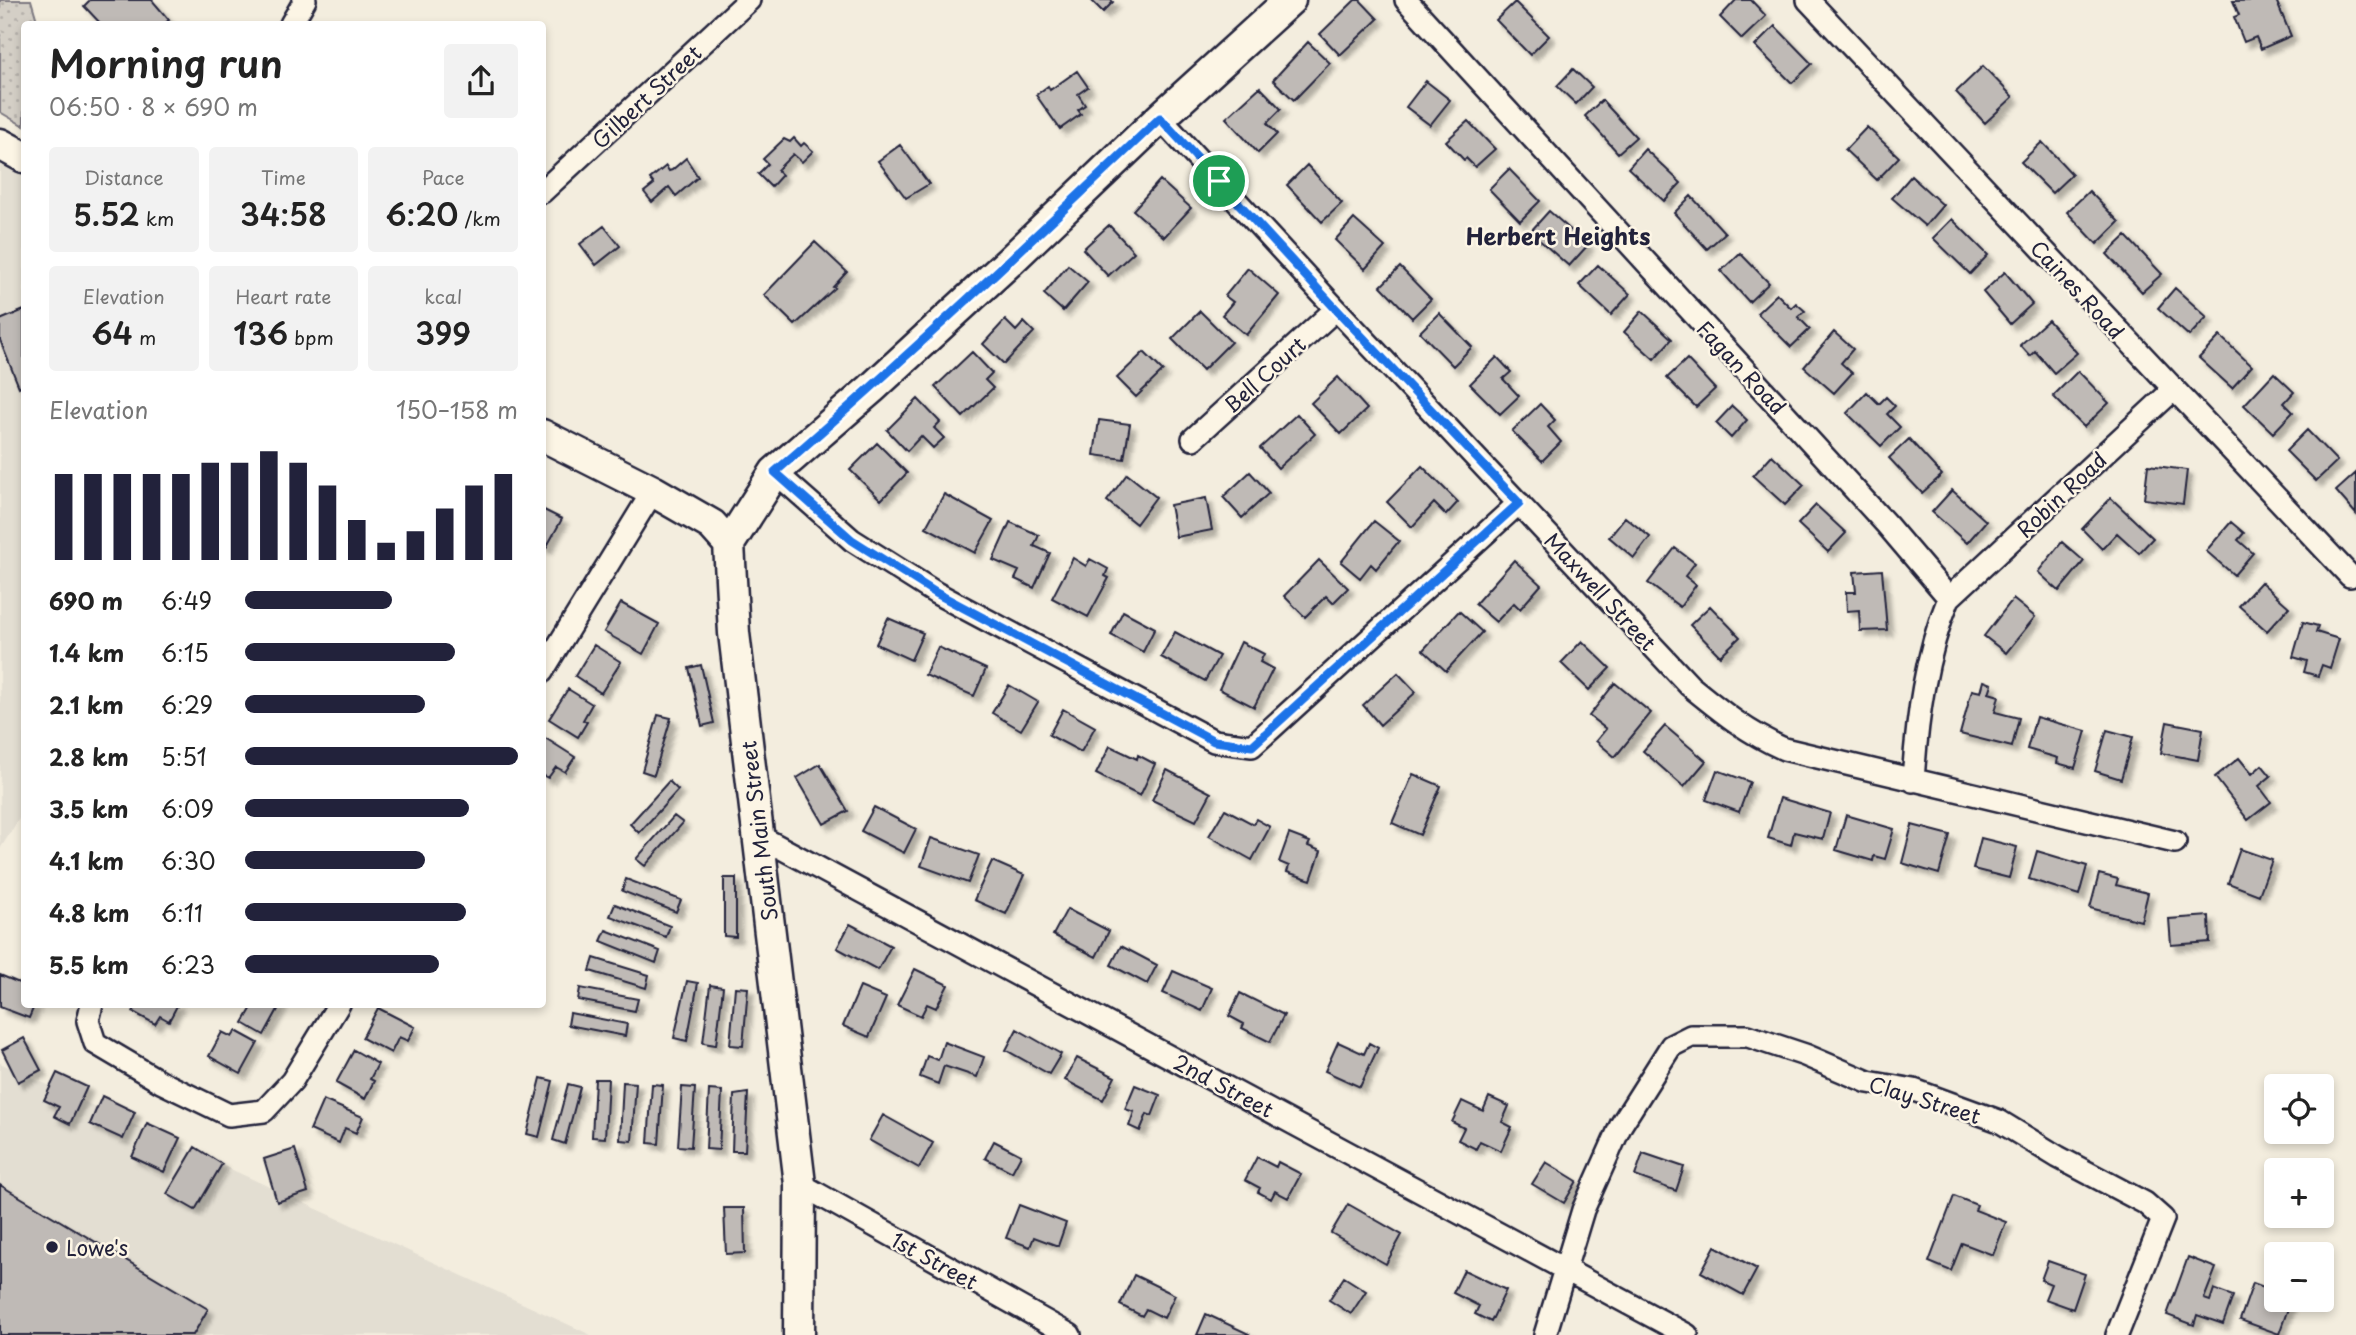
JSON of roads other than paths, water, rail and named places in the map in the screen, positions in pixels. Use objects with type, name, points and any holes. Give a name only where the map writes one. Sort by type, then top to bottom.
[{"type":"street","points":[[293,21],[305,0]]},
{"type":"street","name":"Gilbert Street","points":[[546,188],[749,0]]},
{"type":"street","points":[[546,437],[653,491],[712,525],[729,544],[775,472],[871,389],[1290,0]]},
{"type":"street","name":"Fagan Road","points":[[1406,0],[1878,515],[1949,598]]},
{"type":"street","name":"Caines Road","points":[[1808,0],[2350,576]]},
{"type":"street","name":"Maxwell Street","points":[[1160,118],[1690,686],[1734,722],[1754,736],[1784,749],[2175,842]]},
{"type":"street","points":[[0,144],[21,155]]},
{"type":"street","name":"Bell Court","points":[[1193,439],[1336,309]]},
{"type":"street","name":"Robin Road","points":[[1949,598],[2173,390]]},
{"type":"street","points":[[775,472],[852,540],[936,593],[1214,741],[1252,746],[1519,503]]},
{"type":"street","points":[[546,665],[653,491]]},
{"type":"street","name":"South Main Street","points":[[729,544],[734,633],[800,1184],[799,1335]]},
{"type":"street","points":[[1913,781],[1917,720],[1937,625],[1949,598]]},
{"type":"street","name":"2nd Street","points":[[759,836],[1687,1335]]},
{"type":"street","points":[[91,1008],[88,1021],[95,1043],[161,1082],[229,1115],[264,1111],[292,1082],[337,1008]]},
{"type":"street","name":"Clay Street","points":[[1564,1267],[1583,1210],[1621,1125],[1671,1046],[1691,1036],[1748,1036],[1805,1055],[1868,1082],[1914,1090],[1999,1121],[2145,1203],[2164,1219],[2117,1335]]},
{"type":"street","name":"1st Street","points":[[800,1184],[1070,1335]]},
{"type":"street","points":[[1545,1335],[1564,1267]]},
{"type":"place","name":"Lowe's","points":[[52,1247]]},
{"type":"district","name":"Herbert Heights","points":[[1558,235]]}]
